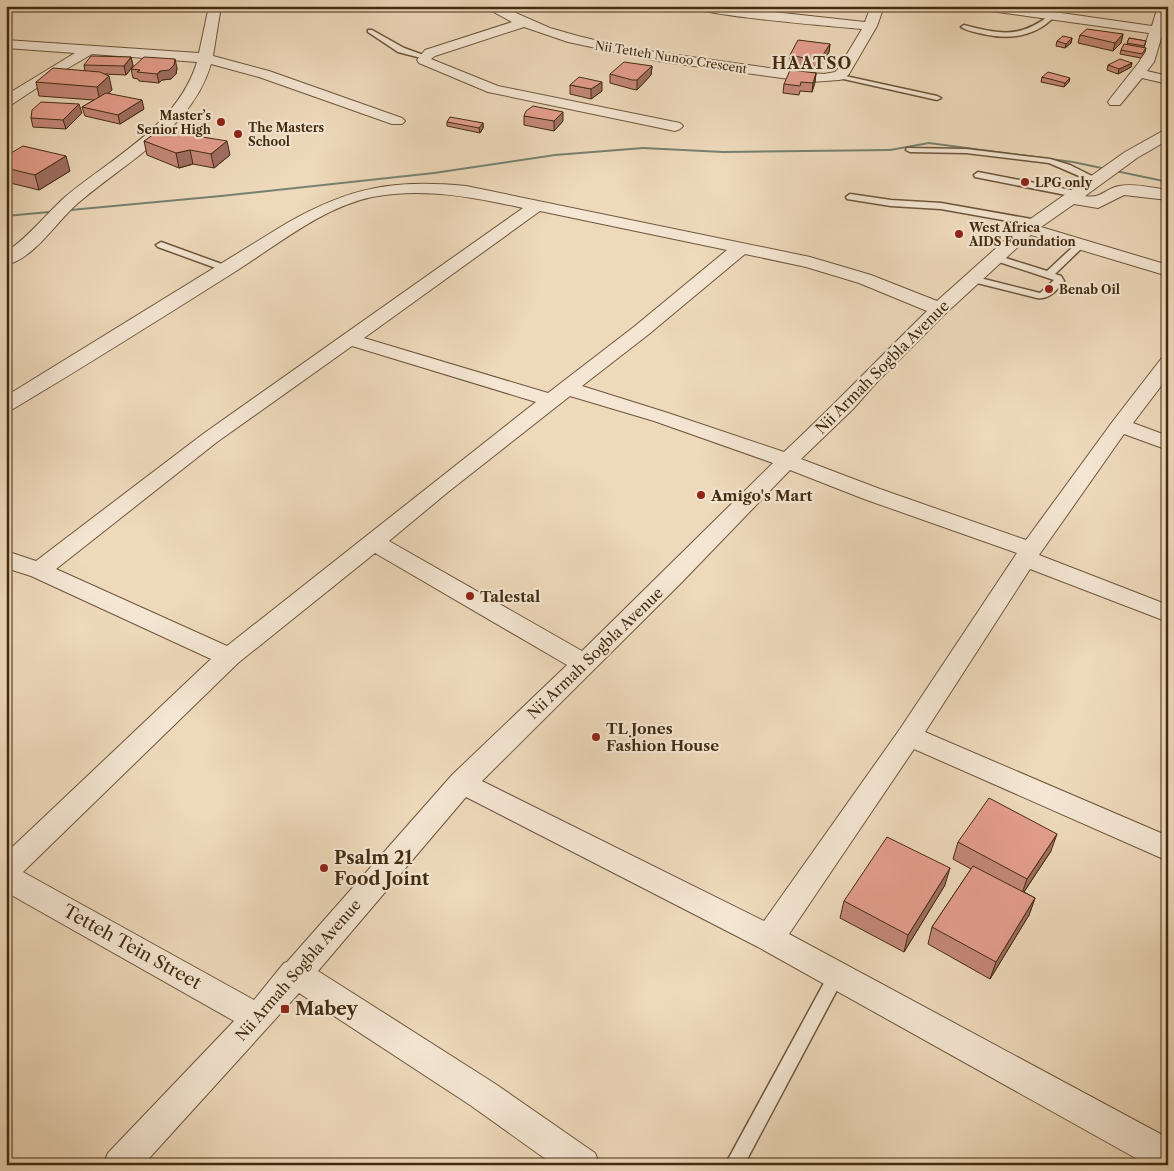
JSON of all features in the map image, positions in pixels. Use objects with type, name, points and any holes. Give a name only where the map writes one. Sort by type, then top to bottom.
[{"type":"street","points":[[6,260],[42,232],[70,202],[139,147],[175,114],[189,97],[197,82],[205,58],[215,6]]},
{"type":"street","name":"Nii Tetteh Nunoo Crescent","points":[[489,6],[523,23],[569,40],[615,51],[814,78],[838,76]]},
{"type":"street","points":[[695,6],[725,11],[870,26]]},
{"type":"street","points":[[838,76],[844,71],[870,26],[878,6]]},
{"type":"street","points":[[983,6],[1162,31]]},
{"type":"street","points":[[1115,102],[1147,62],[1162,31],[1165,6]]},
{"type":"street","points":[[523,23],[425,57],[424,60],[493,89],[675,126]]},
{"type":"street","points":[[6,44],[205,58],[264,74],[397,121]]},
{"type":"street","points":[[6,102],[51,72],[88,51]]},
{"type":"street","points":[[1140,73],[1168,80]]},
{"type":"street","name":"Nii Armah Sogbla Avenue","points":[[120,1165],[258,1018],[462,783],[674,576],[939,308],[1033,226],[1131,155],[1168,133]]},
{"type":"street","points":[[1086,187],[1098,203],[1121,190],[1168,195]]},
{"type":"street","points":[[6,405],[340,202],[386,190],[440,188],[466,191],[742,247],[810,262],[872,282],[939,308]]},
{"type":"street","points":[[39,571],[210,438],[536,206]]},
{"type":"street","points":[[1033,226],[1080,245],[1168,271]]},
{"type":"street","points":[[6,871],[229,657],[558,394],[642,330],[742,247]]},
{"type":"street","points":[[348,339],[558,394],[661,417],[750,447],[1028,554],[1168,614]]},
{"type":"street","points":[[769,938],[909,736],[1028,554],[1120,425],[1168,363]]},
{"type":"street","points":[[1120,425],[1168,444]]},
{"type":"street","points":[[374,542],[454,586],[584,663]]},
{"type":"street","points":[[6,559],[39,571],[229,657]]},
{"type":"street","points":[[909,736],[1168,848]]},
{"type":"street","points":[[462,783],[769,938],[1168,1157]]},
{"type":"street","name":"Tetteh Tein Street","points":[[6,877],[258,1018]]},
{"type":"street","points":[[295,974],[482,1094],[571,1161]]},
{"type":"lane","points":[[964,27],[987,33],[1012,36],[1029,33],[1052,16]]},
{"type":"lane","points":[[370,31],[401,50],[425,57]]},
{"type":"lane","points":[[838,76],[937,98]]},
{"type":"lane","points":[[910,150],[966,150],[1050,161],[1067,167],[1086,187]]},
{"type":"lane","points":[[978,175],[1086,187]]},
{"type":"lane","points":[[850,197],[891,203],[941,206],[1033,226]]},
{"type":"lane","points":[[162,245],[227,269]]},
{"type":"lane","points":[[1049,274],[1080,245]]},
{"type":"lane","points":[[972,279],[1040,296],[1046,294],[1059,281],[1058,278],[1049,274],[996,258]]},
{"type":"lane","points":[[734,1165],[838,975]]},
{"type":"building","points":[[1087,29],[1123,34],[1115,43],[1080,35]]},
{"type":"building","points":[[1063,36],[1072,38],[1066,44],[1057,41]]},
{"type":"building","points":[[1129,38],[1146,41],[1144,46],[1127,43]]},
{"type":"building","points":[[798,40],[830,44],[819,61],[790,55]]},
{"type":"building","points":[[1124,44],[1146,48],[1142,54],[1121,50]]},
{"type":"building","points":[[91,56],[131,57],[124,66],[84,65]]},
{"type":"building","points":[[144,57],[175,59],[174,65],[169,70],[160,71],[157,74],[137,72],[140,70],[131,69]]},
{"type":"building","points":[[1120,59],[1132,63],[1119,69],[1108,65]]},
{"type":"building","points":[[624,62],[652,66],[637,80],[610,74]]},
{"type":"building","points":[[53,68],[100,72],[109,76],[97,87],[36,82]]},
{"type":"building","points":[[790,70],[816,73],[813,83],[801,82],[800,86],[784,84]]},
{"type":"building","points":[[1048,72],[1070,78],[1065,83],[1042,77]]},
{"type":"building","points":[[579,77],[602,82],[591,89],[570,85]]},
{"type":"building","points":[[106,93],[142,100],[118,115],[82,107]]},
{"type":"building","points":[[41,102],[79,104],[63,120],[31,118],[32,110]]},
{"type":"building","points":[[533,106],[563,112],[554,121],[524,116],[526,111]]},
{"type":"building","points":[[450,117],[483,123],[479,128],[447,122]]},
{"type":"building","points":[[160,130],[227,141],[211,154],[190,150],[176,153],[144,141]]},
{"type":"building","points":[[23,146],[66,156],[35,175],[6,168],[6,156]]},
{"type":"building","points":[[989,798],[1057,834],[1027,879],[958,842]]},
{"type":"building","points":[[887,837],[950,868],[908,935],[844,901]]},
{"type":"building","points":[[973,866],[1035,898],[996,962],[932,927]]},
{"type":"waterway","points":[[6,216],[221,196],[434,173],[555,155],[643,148],[723,152],[890,150],[929,143],[1073,162],[1168,182]]},
{"type":"place","name":"Master’s Senior High","points":[[221,122]]},
{"type":"place","name":"The Masters School","points":[[238,134]]},
{"type":"place","name":"LPG only","points":[[1025,182]]},
{"type":"place","name":"West Africa AIDS Foundation","points":[[959,234]]},
{"type":"place","name":"Benab Oil","points":[[1049,289]]},
{"type":"place","name":"Amigo's Mart","points":[[701,495]]},
{"type":"place","name":"Talestal","points":[[470,596]]},
{"type":"place","name":"TL Jones Fashion House","points":[[596,737]]},
{"type":"place","name":"Psalm 21 Food Joint","points":[[324,868]]},
{"type":"place","name":"Mabey","points":[[285,1009]]},
{"type":"district","name":"HAATSO","points":[[812,63]]}]
